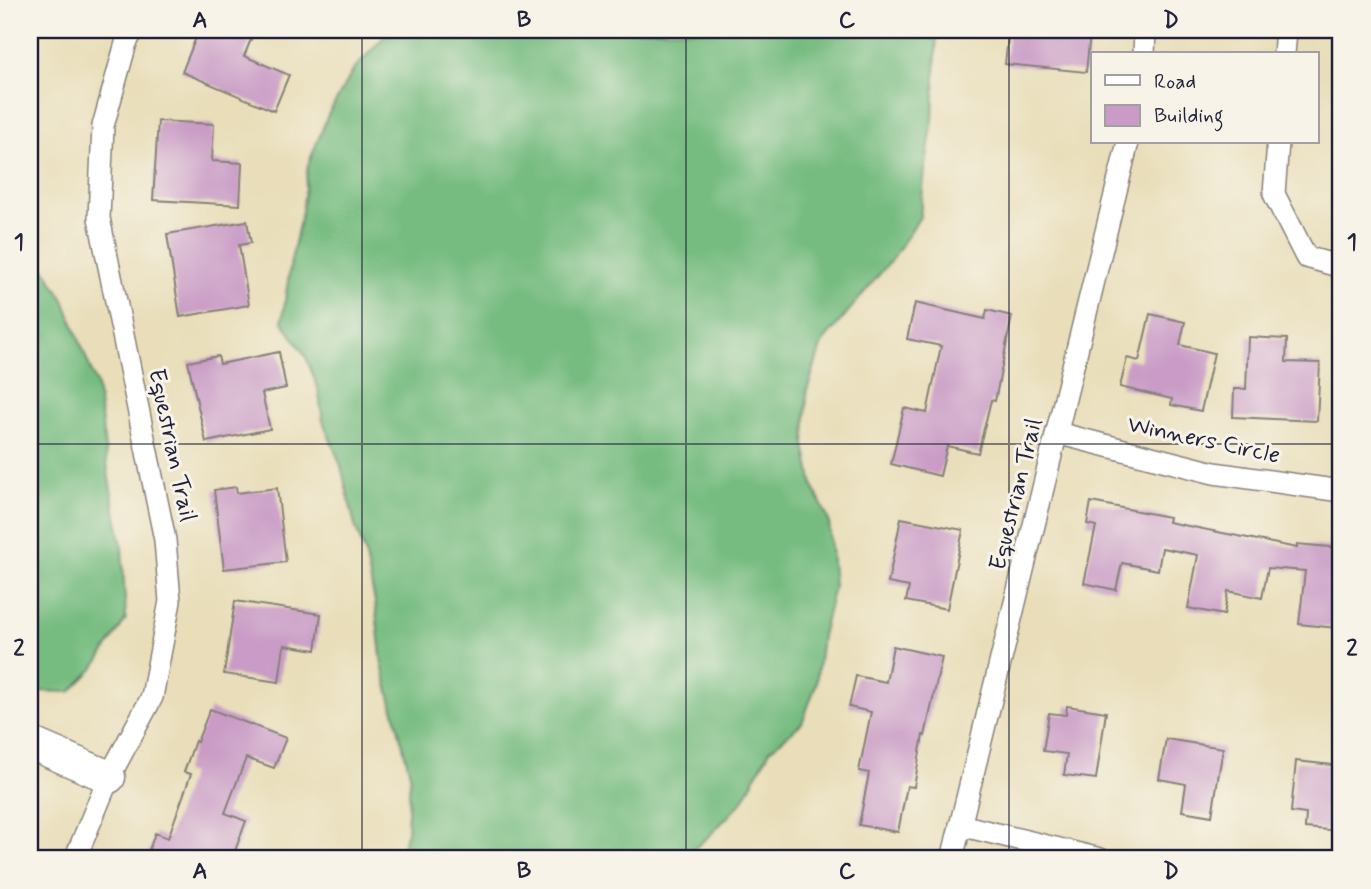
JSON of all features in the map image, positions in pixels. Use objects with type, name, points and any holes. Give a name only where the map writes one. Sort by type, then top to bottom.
[{"type":"street","name":"Equestrian Trail","points":[[75,859],[109,777],[152,697],[170,601],[165,540],[99,218],[103,127],[125,43],[133,30]]},
{"type":"street","points":[[1144,52],[1145,30]]},
{"type":"street","points":[[1284,52],[1286,30]]},
{"type":"street","name":"Equestrian Trail","points":[[952,859],[1128,144]]},
{"type":"street","points":[[1278,144],[1274,194],[1279,205],[1306,257],[1341,267]]},
{"type":"street","name":"Winners Circle","points":[[1056,433],[1214,473],[1341,492]]},
{"type":"street","points":[[30,743],[109,777]]},
{"type":"street","points":[[960,825],[1100,859]]},
{"type":"green space","points":[[390,30],[937,30],[933,120],[920,217],[893,258],[822,343],[807,391],[805,445],[813,486],[829,521],[834,587],[822,636],[816,685],[802,723],[770,750],[742,802],[682,859],[399,859],[407,831],[410,774],[382,665],[375,602],[365,553],[355,526],[341,466],[323,421],[318,388],[305,355],[282,321],[308,165],[328,115],[354,69]]},
{"type":"green space","points":[[30,242],[64,300],[97,386],[109,479],[122,547],[126,619],[94,668],[70,692],[30,691]]},
{"type":"building","points":[[204,30],[255,30],[244,56],[289,75],[274,111],[182,72],[197,35],[202,36]]},
{"type":"building","points":[[1009,30],[1085,30],[1085,33],[1090,34],[1086,72],[1005,64]]},
{"type":"building","points":[[158,121],[214,124],[212,161],[242,163],[240,205],[153,200]]},
{"type":"building","points":[[247,221],[251,243],[239,245],[249,305],[180,317],[167,234]]},
{"type":"building","points":[[915,303],[985,319],[987,310],[1012,316],[995,401],[991,400],[978,453],[947,446],[940,476],[891,464],[904,408],[927,413],[941,346],[907,339]]},
{"type":"building","points":[[1150,314],[1185,322],[1180,345],[1214,353],[1201,411],[1171,405],[1172,399],[1120,387],[1127,358],[1139,361]]},
{"type":"building","points":[[1248,337],[1287,339],[1286,362],[1320,363],[1317,421],[1233,417],[1234,389],[1246,389]]},
{"type":"building","points":[[279,352],[286,388],[262,393],[270,429],[206,442],[188,362],[218,356],[220,364]]},
{"type":"building","points":[[236,487],[237,493],[277,488],[286,562],[224,569],[214,490]]},
{"type":"building","points":[[1091,502],[1169,517],[1168,522],[1297,548],[1297,544],[1341,548],[1341,606],[1336,628],[1299,624],[1305,571],[1268,568],[1262,598],[1228,591],[1224,615],[1188,608],[1198,555],[1162,548],[1158,570],[1122,563],[1116,590],[1084,583],[1096,526],[1087,524]]},
{"type":"building","points":[[901,518],[963,530],[947,609],[906,601],[909,587],[888,583]]},
{"type":"building","points":[[235,601],[321,614],[316,650],[284,645],[279,682],[224,674]]},
{"type":"building","points":[[893,646],[942,657],[925,736],[923,735],[914,787],[907,786],[898,832],[859,825],[869,773],[859,771],[871,712],[849,707],[856,676],[886,682]]},
{"type":"building","points":[[1067,706],[1106,712],[1096,779],[1064,775],[1067,754],[1043,751],[1049,713],[1066,715]]},
{"type":"building","points":[[210,709],[286,738],[274,768],[246,758],[225,813],[246,821],[232,859],[146,859],[155,833],[168,838],[191,774],[184,772]]},
{"type":"building","points":[[1166,739],[1223,748],[1212,816],[1182,811],[1186,784],[1159,779]]},
{"type":"building","points":[[1296,761],[1341,766],[1341,831],[1305,828],[1306,814],[1291,812]]}]
